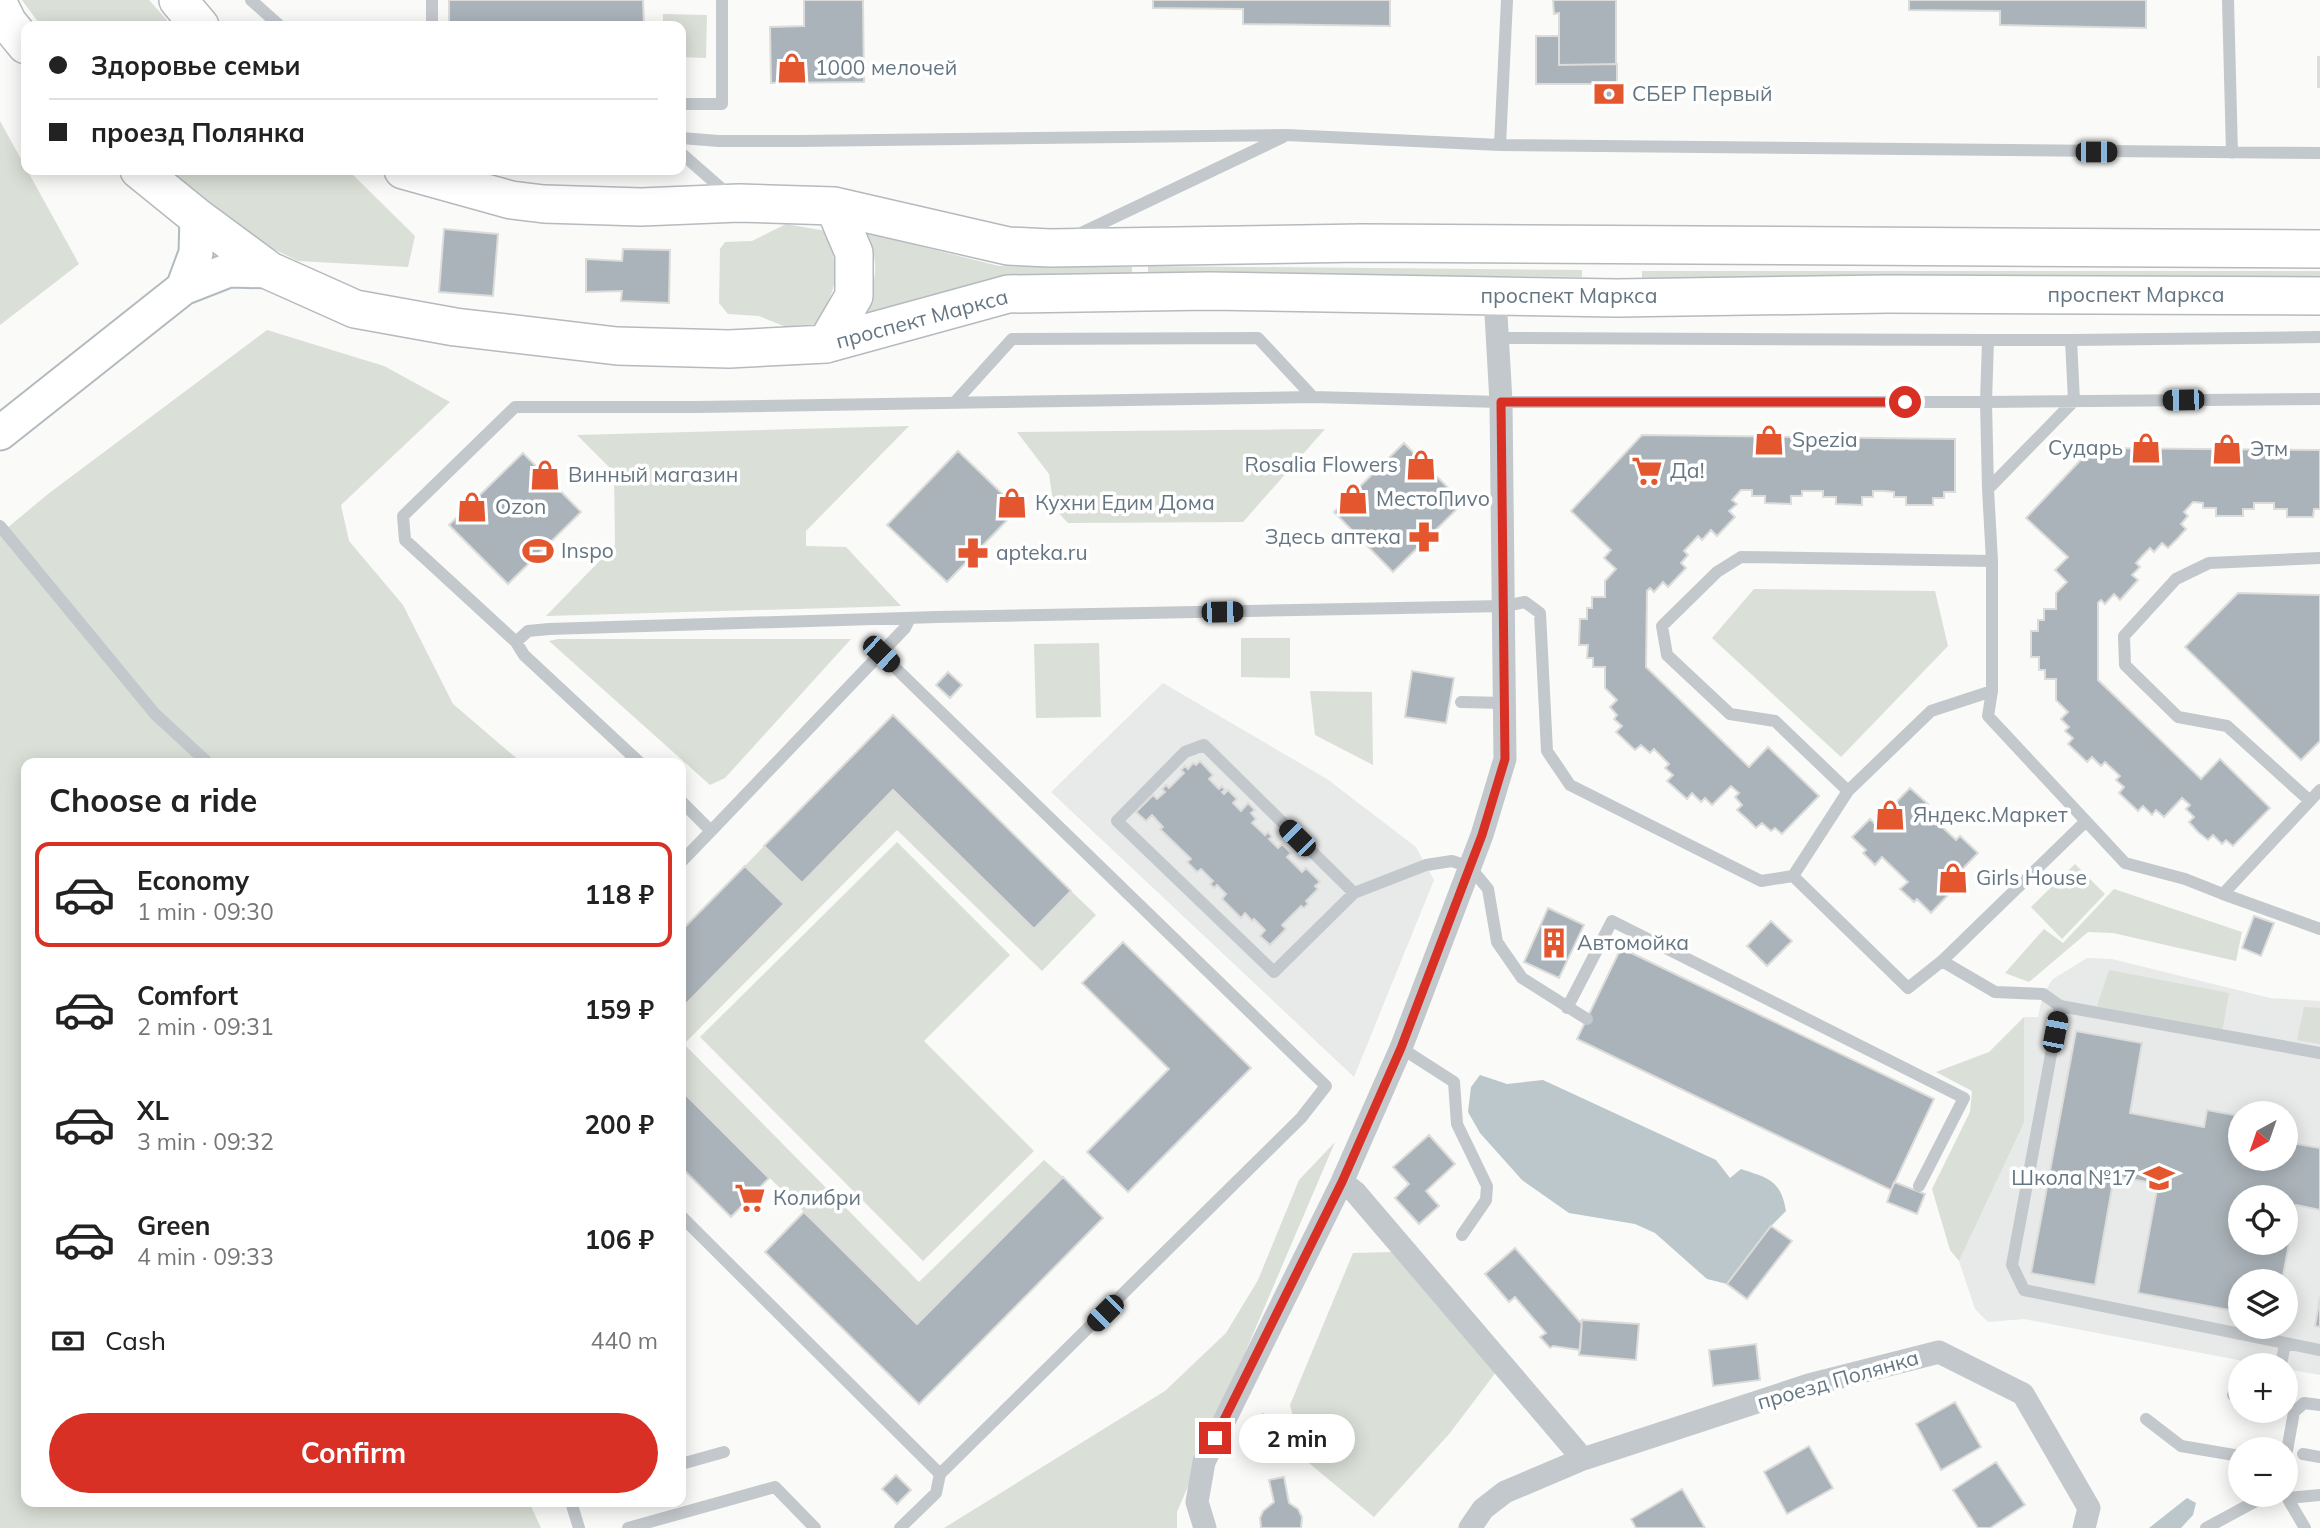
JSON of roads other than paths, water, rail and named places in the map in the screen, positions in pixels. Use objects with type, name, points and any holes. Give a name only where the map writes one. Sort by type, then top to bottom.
[{"type":"main road","points":[[178,0],[196,21]]},
{"type":"main road","points":[[0,7],[8,23],[21,39]]},
{"type":"main road","name":"проспект Маркса","points":[[145,175],[270,271],[355,309],[455,327],[617,346],[729,349],[825,344],[1008,294],[1261,291],[1617,298],[1888,294],[2320,296]]},
{"type":"main road","points":[[421,175],[511,200],[544,204],[641,207],[739,203],[834,206],[1008,246],[1050,248],[1286,243],[2320,249]]},
{"type":"main road","name":"проспект Маркса","points":[[825,344],[854,296],[854,253],[834,206]]},
{"type":"main road","points":[[1615,246],[1617,298]]},
{"type":"main road","points":[[2100,295],[2101,248]]},
{"type":"street","points":[[183,288],[196,253],[197,217]]},
{"type":"street","points":[[0,433],[183,288],[229,270],[270,271]]},
{"type":"street","points":[[1205,1528],[1197,1502],[1204,1462],[1342,1182],[1401,1048],[1482,835],[1505,759],[1501,402],[1495,297]]},
{"type":"street","points":[[1342,1182],[1355,1192],[1432,1280],[1583,1459]]},
{"type":"street","name":"проезд Полянка","points":[[1470,1528],[1483,1509],[1505,1492],[1583,1459],[1809,1385],[1939,1352],[2023,1394],[2089,1508],[2084,1528]]},
{"type":"lane","points":[[251,0],[274,21]]},
{"type":"lane","points":[[432,0],[432,21]]},
{"type":"lane","points":[[686,104],[722,104],[722,0]]},
{"type":"lane","points":[[1500,145],[1507,0]]},
{"type":"lane","points":[[2228,0],[2232,153]]},
{"type":"lane","points":[[1050,248],[1286,135]]},
{"type":"lane","points":[[686,138],[799,141],[1286,135],[1500,145],[2320,153]]},
{"type":"lane","points":[[686,157],[739,203]]},
{"type":"lane","points":[[1497,338],[2071,340],[2320,337]]},
{"type":"lane","points":[[955,402],[1012,339],[1258,338],[1313,397]]},
{"type":"lane","points":[[1987,340],[1986,402],[1992,561],[1992,691],[1988,716],[2125,863],[2185,879],[2320,929]]},
{"type":"lane","points":[[1988,489],[2074,401],[2071,340]]},
{"type":"lane","points":[[635,758],[524,655],[516,642],[405,540],[403,516],[515,407],[696,407],[1313,397],[1501,402],[2320,399]]},
{"type":"lane","points":[[0,526],[155,714],[203,758]]},
{"type":"lane","points":[[1848,792],[1775,721],[1730,714],[1667,655],[1662,626],[1717,572],[1741,557],[1992,561]]},
{"type":"lane","points":[[2310,801],[2227,726],[2178,717],[2125,665],[2124,635],[2176,579],[2209,563],[2320,558]]},
{"type":"lane","points":[[516,642],[528,631],[549,629],[910,618],[1505,606],[1525,602],[1540,613],[1547,751],[1570,785],[1761,881],[1793,876],[1848,792],[1931,710],[1992,691]]},
{"type":"lane","points":[[686,857],[881,654],[905,628],[910,618]]},
{"type":"lane","points":[[881,654],[1326,1086],[1301,1118],[940,1474],[936,1493],[900,1528]]},
{"type":"lane","points":[[1461,702],[1505,703]]},
{"type":"lane","points":[[1353,893],[1203,745],[1185,752],[1118,821],[1274,972],[1353,893],[1426,865],[1452,861],[1469,867],[1488,889],[1497,942],[1522,978],[1587,1019]]},
{"type":"lane","points":[[2223,894],[2320,790]]},
{"type":"lane","points":[[686,806],[711,831]]},
{"type":"lane","points":[[1793,876],[1908,988],[1942,961],[2086,821]]},
{"type":"lane","points":[[1566,1008],[1612,921],[1964,1098],[1919,1186]]},
{"type":"lane","points":[[1942,961],[1995,992],[2043,994],[2060,1006],[2320,1053]]},
{"type":"lane","points":[[2060,1006],[2012,1265],[2024,1290],[2320,1350]]},
{"type":"lane","points":[[1401,1048],[1454,1082],[1457,1124],[1487,1186],[1486,1200],[1462,1235]]},
{"type":"lane","points":[[686,1221],[940,1474]]},
{"type":"lane","points":[[2283,1353],[2285,1344]]},
{"type":"lane","points":[[2298,1406],[2304,1403],[2320,1405]]},
{"type":"lane","points":[[2146,1419],[2181,1446],[2228,1454]]},
{"type":"lane","points":[[686,1463],[724,1452]]},
{"type":"lane","points":[[2303,1454],[2320,1457]]},
{"type":"lane","points":[[628,1528],[775,1487],[816,1528]]},
{"type":"lane","points":[[2298,1496],[2320,1495]]},
{"type":"lane","points":[[573,1507],[579,1528]]},
{"type":"lane","points":[[2206,1528],[2245,1507]]},
{"type":"lane","points":[[2293,1507],[2305,1528]]},
{"type":"place","name":"1000 мелочей","points":[[792,68]]},
{"type":"place","name":"СБЕР Первый","points":[[1609,94]]},
{"type":"place","name":"Spezia","points":[[1769,440]]},
{"type":"place","name":"Сударь","points":[[2146,448]]},
{"type":"place","name":"Этм","points":[[2227,449]]},
{"type":"place","name":"Rosalia Flowers","points":[[1421,465]]},
{"type":"place","name":"Да!","points":[[1647,471]]},
{"type":"place","name":"Винный магазин","points":[[545,475]]},
{"type":"place","name":"МестоПиvо","points":[[1353,499]]},
{"type":"place","name":"Кухни Едим Дома","points":[[1012,503]]},
{"type":"place","name":"Ozon","points":[[472,507]]},
{"type":"place","name":"Здесь аптека","points":[[1424,537]]},
{"type":"place","name":"Inspo","points":[[538,551]]},
{"type":"place","name":"apteka.ru","points":[[973,553]]},
{"type":"place","name":"Яндекс.Маркет","points":[[1890,815]]},
{"type":"place","name":"Girls House","points":[[1953,878]]},
{"type":"place","name":"Автомойка","points":[[1554,943]]},
{"type":"place","name":"Школа №17","points":[[2159,1178]]},
{"type":"place","name":"Колибри","points":[[750,1198]]}]
